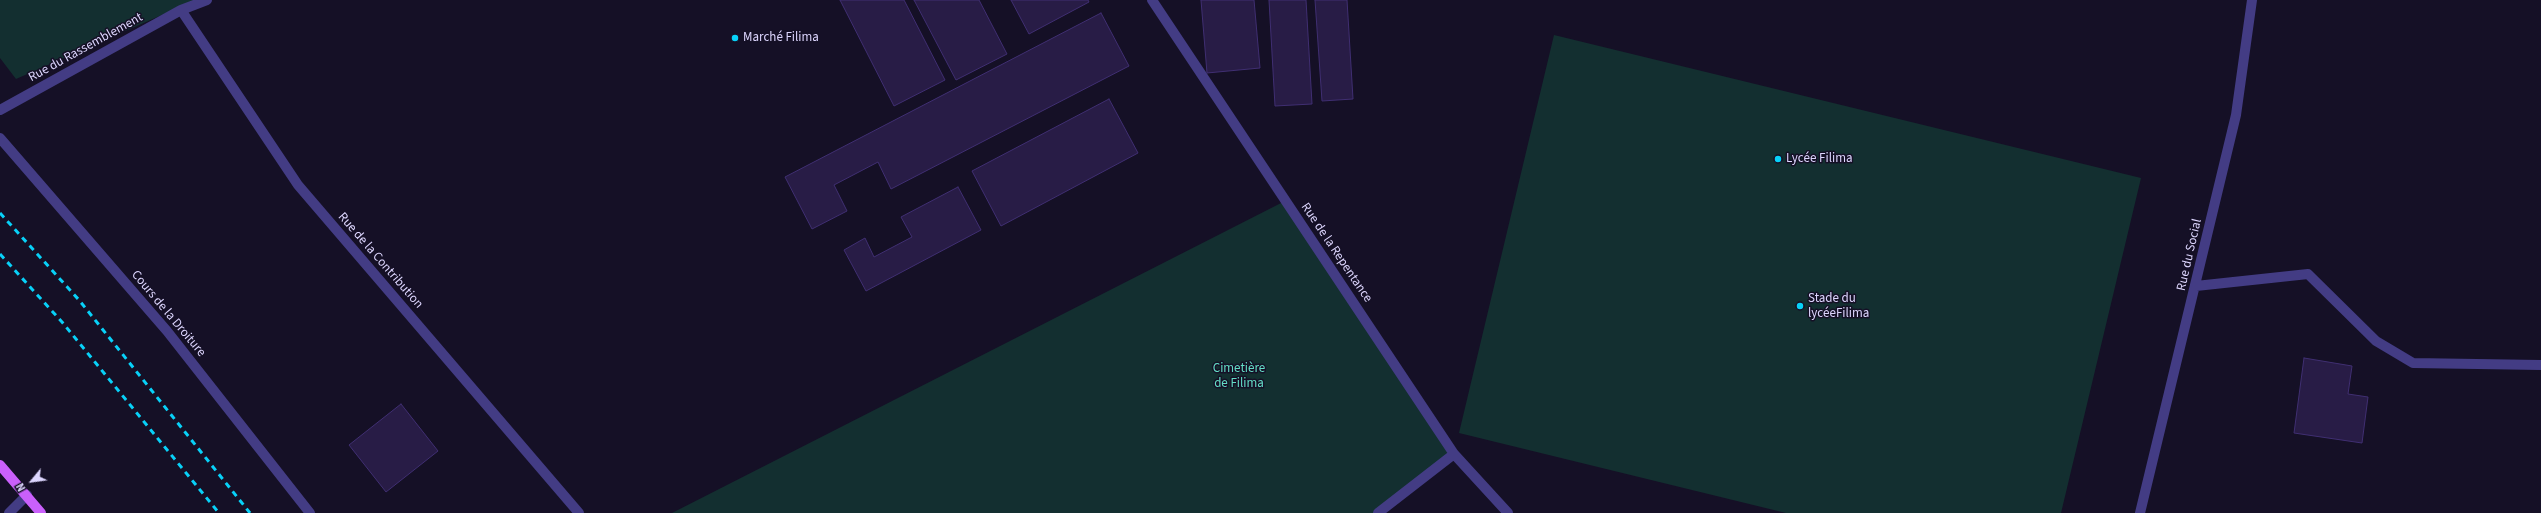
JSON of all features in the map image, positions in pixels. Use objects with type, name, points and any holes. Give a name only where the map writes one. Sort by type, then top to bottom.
[{"type":"main road","points":[[0,465],[41,513]]},
{"type":"street","name":"Rue du Rassemblement","points":[[0,110],[182,10],[207,0]]},
{"type":"street","name":"Rue de la Repentance","points":[[1152,0],[1454,454],[1508,513]]},
{"type":"street","name":"Rue du Social","points":[[2140,513],[2196,286],[2236,115],[2252,0]]},
{"type":"street","name":"Rue de la Contribution","points":[[182,10],[298,185],[579,513]]},
{"type":"street","name":"Cours de la Droiture","points":[[0,138],[167,331],[310,513]]},
{"type":"street","points":[[2196,286],[2308,274],[2376,341],[2413,363],[2541,365]]},
{"type":"street","points":[[1378,513],[1454,454]]},
{"type":"street","points":[[9,513],[27,495]]},
{"type":"green space","points":[[0,0],[196,0],[16,79],[0,58]]},
{"type":"green space","name":"Stade du lycéeFilima","points":[[1554,35],[2141,178],[2061,513],[1786,513],[1459,433]]},
{"type":"green space","name":"Cimetière de Filima","points":[[1285,201],[1454,454],[1378,513],[672,513]]},
{"type":"building","points":[[840,0],[904,0],[945,80],[894,106]]},
{"type":"building","points":[[914,0],[979,0],[1007,54],[956,80]]},
{"type":"building","points":[[1011,0],[1088,0],[1089,2],[1029,34]]},
{"type":"building","points":[[1201,0],[1254,0],[1260,68],[1207,73]]},
{"type":"building","points":[[1269,0],[1306,0],[1312,104],[1275,106]]},
{"type":"building","points":[[1315,0],[1347,0],[1353,99],[1322,101]]},
{"type":"building","points":[[1101,13],[1129,66],[891,189],[878,162],[834,185],[847,211],[812,229],[785,177]]},
{"type":"building","points":[[1109,99],[1138,153],[1001,226],[972,171]]},
{"type":"building","points":[[958,187],[981,230],[866,291],[844,250],[865,238],[874,257],[912,237],[901,217]]},
{"type":"building","points":[[2304,358],[2352,366],[2348,394],[2368,397],[2362,443],[2294,433]]},
{"type":"building","points":[[401,404],[438,451],[386,492],[349,445]]},
{"type":"railway","points":[[0,213],[79,300],[250,513]]},
{"type":"railway","points":[[0,254],[62,322],[219,513]]},
{"type":"place","name":"Marché Filima","points":[[735,38]]},
{"type":"place","name":"Lycée Filima","points":[[1778,159]]},
{"type":"place","name":"Stade du lycéeFilima","points":[[1800,306]]}]
